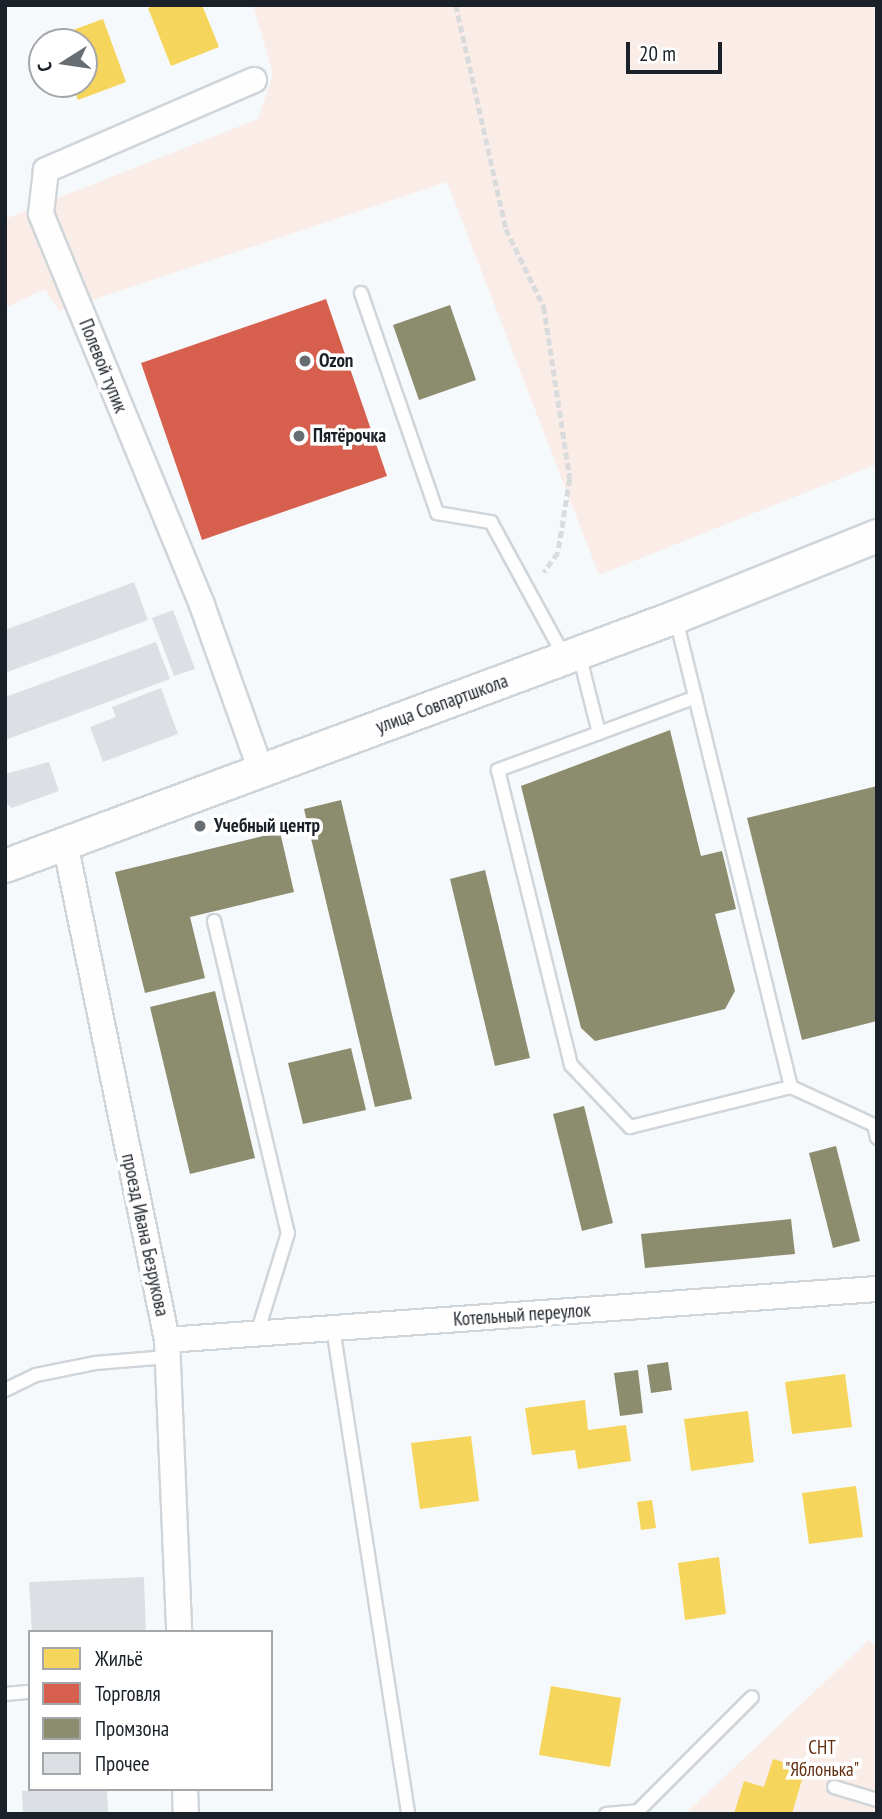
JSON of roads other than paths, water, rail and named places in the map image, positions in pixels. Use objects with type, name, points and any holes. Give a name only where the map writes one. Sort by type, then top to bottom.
[{"type":"street","name":"Полевой тупик","points":[[254,80],[46,170],[41,214],[202,605],[261,771]]},
{"type":"street","name":"улица Совпартшкола","points":[[5,866],[676,617],[876,538]]},
{"type":"street","name":"проезд Ивана Безрукова","points":[[65,843],[167,1349],[179,1630]]},
{"type":"street","name":"Котельный переулок","points":[[167,1349],[256,1334],[877,1289]]},
{"type":"street","points":[[186,1791],[186,1814]]},
{"type":"lane","points":[[361,293],[437,513],[491,522],[529,592],[572,656],[599,733]]},
{"type":"lane","points":[[676,617],[792,1087]]},
{"type":"lane","points":[[695,697],[498,770],[570,1065],[629,1127],[792,1087],[874,1125],[877,1138]]},
{"type":"lane","points":[[214,921],[288,1233],[256,1334]]},
{"type":"lane","points":[[332,1328],[408,1814]]},
{"type":"lane","points":[[5,1390],[36,1375],[167,1349]]},
{"type":"lane","points":[[5,1693],[28,1692]]},
{"type":"lane","points":[[606,1814],[638,1811],[752,1697]]},
{"type":"lane","points":[[834,1787],[877,1800]]},
{"type":"place","name":"Ozon","points":[[305,361]]},
{"type":"place","name":"Пятёрочка","points":[[299,436]]},
{"type":"place","name":"Учебный центр","points":[[200,826]]},
{"type":"park label","name":"СНТ \"Яблонька\"","points":[[822,1759]]}]
